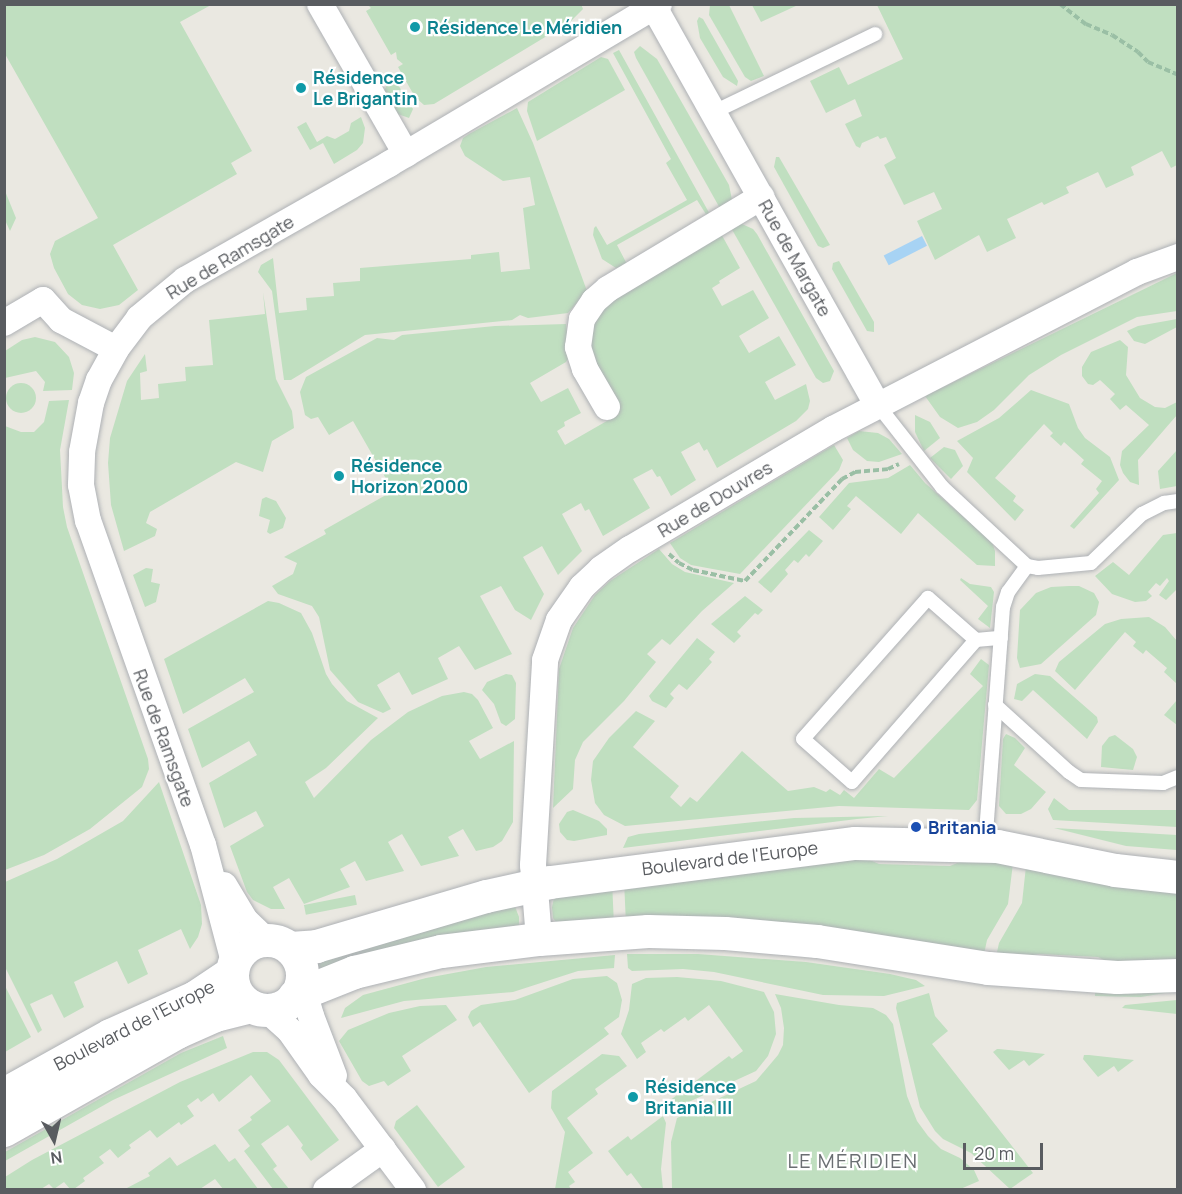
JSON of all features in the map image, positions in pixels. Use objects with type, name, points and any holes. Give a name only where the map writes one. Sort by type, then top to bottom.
[{"type":"street","points":[[320,4],[406,154]]},
{"type":"street","name":"Rue de Ramsgate","points":[[233,967],[203,845],[96,546],[84,502],[81,469],[87,418],[99,380],[116,349],[139,318],[185,280],[406,154],[644,9]]},
{"type":"street","name":"Rue de Margate","points":[[644,9],[714,112],[877,404]]},
{"type":"street","points":[[607,407],[585,369],[578,346],[582,319],[594,301],[608,289],[761,197]]},
{"type":"street","name":"Rue de Douvres","points":[[538,939],[533,886],[545,660],[559,620],[572,598],[592,576],[622,554],[877,404],[1137,272],[1178,257]]},
{"type":"street","points":[[4,323],[43,300],[57,317],[116,349]]},
{"type":"street","name":"Boulevard de l'Europe","points":[[278,944],[316,946],[469,901],[533,886],[585,877],[855,843],[985,845],[1031,851],[1115,870],[1178,877]]},
{"type":"street","name":"Rue de Ramsgate","points":[[203,845],[239,912],[278,944]]},
{"type":"street","name":"Boulevard de l'Europe","points":[[4,1130],[177,1032],[215,1015],[283,997],[343,975],[456,949],[538,939],[648,931],[725,933],[818,941],[988,968],[1125,978],[1178,975]]},
{"type":"street","points":[[283,997],[237,994],[233,967],[247,946],[278,944],[300,963],[283,997],[290,1031],[321,1075],[344,1098]]},
{"type":"street","name":"Boulevard de l'Europe","points":[[4,1094],[104,1038],[195,997],[233,967]]},
{"type":"street","points":[[283,997],[344,1098],[413,1190]]},
{"type":"street","points":[[326,1190],[383,1149]]},
{"type":"lane","points":[[714,112],[875,34]]},
{"type":"lane","points":[[877,404],[942,487],[1027,566],[1038,568],[1091,563],[1142,514],[1164,503],[1178,501]]},
{"type":"lane","points":[[985,845],[1005,598],[1027,566]]},
{"type":"lane","points":[[976,640],[928,598],[803,739],[852,782],[976,640],[1001,638]]},
{"type":"lane","points":[[995,705],[1069,772],[1081,780],[1163,783],[1178,777]]},
{"type":"path","points":[[1060,4],[1086,24],[1138,52],[1148,62],[1178,75]]},
{"type":"path","points":[[664,547],[673,559],[686,567],[745,581],[842,479],[855,472],[888,469],[915,453]]},
{"type":"green space","points":[[367,4],[581,4],[583,9],[570,22],[434,104],[424,105],[415,97],[398,67],[403,64],[397,59],[396,52],[391,55],[366,11],[371,8]]},
{"type":"green space","points":[[4,5],[211,5],[180,22],[252,151],[231,163],[237,174],[113,245],[138,290],[119,305],[100,309],[82,305],[68,294],[54,268],[50,254],[55,241],[98,218],[5,54]]},
{"type":"green space","points":[[710,5],[729,5],[764,76],[751,81],[745,77],[709,15]]},
{"type":"green space","points":[[752,5],[798,5],[761,22]]},
{"type":"green space","points":[[877,5],[1177,5],[1177,165],[1171,168],[1162,151],[1131,167],[1134,175],[1106,188],[1098,172],[1066,187],[1069,193],[1044,205],[1042,202],[1007,219],[1016,238],[987,252],[979,235],[935,260],[917,221],[942,209],[934,192],[904,205],[884,165],[896,158],[886,137],[880,139],[878,136],[862,143],[860,148],[856,146],[845,124],[862,116],[855,99],[826,113],[810,81],[839,67],[848,85],[903,59]]},
{"type":"green space","points":[[699,17],[703,19],[738,81],[737,86],[723,77],[700,38],[697,21]]},
{"type":"green space","points":[[640,46],[657,59],[729,185],[732,200],[722,212],[636,58],[634,52]]},
{"type":"green space","points":[[619,50],[712,218],[709,219],[697,200],[617,245],[628,266],[616,268],[602,259],[593,235],[596,226],[607,245],[687,200],[666,163],[671,159],[613,53]]},
{"type":"green space","points":[[601,57],[608,59],[625,90],[537,141],[527,111],[528,102]]},
{"type":"green space","points":[[392,75],[413,109],[409,118],[395,113],[384,91]]},
{"type":"green space","points":[[517,108],[533,143],[587,291],[568,313],[528,318],[520,315],[512,320],[365,335],[291,380],[284,380],[272,291],[258,272],[261,265],[273,258],[279,313],[307,310],[306,298],[334,296],[333,283],[360,281],[360,268],[471,259],[471,255],[499,252],[501,272],[530,269],[523,208],[535,205],[530,177],[503,181],[465,156],[460,146],[463,138],[469,134]]},
{"type":"green space","points":[[361,117],[365,128],[363,143],[357,150],[334,164],[323,143],[310,150],[297,127],[306,122],[317,142],[327,136],[335,139],[349,131],[351,123]]},
{"type":"green space","points":[[776,157],[779,157],[830,245],[823,248],[818,246],[774,167]]},
{"type":"green space","points":[[5,191],[16,218],[10,231],[5,220]]},
{"type":"green space","points":[[742,224],[753,229],[757,234],[834,371],[830,381],[823,383],[816,378],[730,226]]},
{"type":"green space","points":[[719,230],[740,268],[712,288],[722,306],[753,290],[769,318],[739,336],[749,353],[779,336],[796,365],[765,382],[775,400],[806,384],[810,401],[808,409],[796,421],[717,468],[707,449],[704,451],[699,442],[681,452],[696,480],[671,496],[660,476],[657,477],[652,469],[633,479],[650,508],[603,536],[589,509],[585,511],[581,503],[562,514],[582,551],[558,575],[542,546],[523,557],[544,594],[531,620],[515,610],[501,586],[480,596],[512,654],[475,670],[459,646],[438,658],[448,679],[412,695],[399,672],[377,685],[391,709],[383,713],[358,702],[330,670],[319,617],[312,606],[278,594],[272,586],[293,574],[297,563],[284,557],[326,534],[324,530],[393,491],[353,421],[329,435],[318,417],[311,419],[305,415],[300,392],[306,377],[377,338],[394,340],[402,335],[495,326],[566,324],[570,356],[566,362],[530,383],[541,402],[568,388],[581,413],[564,422],[565,426],[557,431],[565,445],[619,414],[586,354],[597,311]]},
{"type":"green space","points":[[839,261],[874,322],[874,332],[867,331],[832,269],[833,263]]},
{"type":"green space","points":[[1177,273],[1177,311],[1137,317],[1061,355],[1029,375],[994,410],[977,422],[958,428],[940,417],[925,396]]},
{"type":"green space","points":[[263,292],[276,379],[292,411],[294,428],[272,441],[263,472],[236,462],[150,512],[146,523],[157,529],[155,536],[124,551],[111,505],[108,463],[110,438],[127,381],[145,354],[147,371],[140,373],[141,400],[159,398],[158,384],[186,381],[185,367],[213,365],[209,320],[265,314]]},
{"type":"green space","points":[[1177,319],[1177,327],[1145,344],[1134,341],[1127,331],[1138,326]]},
{"type":"green space","points":[[35,337],[55,342],[69,357],[74,373],[72,390],[43,391],[45,382],[36,371],[5,378],[5,351],[22,340]]},
{"type":"green space","points":[[1120,340],[1128,347],[1126,375],[1140,398],[1155,407],[1165,408],[1177,402],[1177,415],[1138,460],[1139,485],[1130,482],[1123,473],[1120,465],[1122,451],[1149,425],[1126,405],[1120,410],[1110,399],[1115,394],[1100,380],[1093,385],[1088,384],[1082,376],[1082,367],[1091,352]]},
{"type":"green space","points":[[21,383],[32,387],[36,398],[32,409],[21,413],[10,409],[6,398],[10,387]]},
{"type":"green space","points":[[1031,390],[1069,404],[1078,428],[1085,438],[1110,457],[1119,480],[1074,529],[1070,526],[1099,493],[1096,489],[1102,481],[1081,464],[1084,460],[1064,442],[1061,446],[1050,436],[1053,433],[1044,424],[995,478],[1016,496],[1013,501],[1024,510],[1015,521],[967,472],[973,458],[957,441],[999,418]]},
{"type":"green space","points":[[69,400],[60,450],[63,507],[67,527],[148,759],[149,769],[142,787],[90,829],[44,855],[5,870],[5,426],[21,432],[34,432],[44,422],[49,401]]},
{"type":"green space","points":[[915,415],[930,422],[940,438],[924,451],[915,432]]},
{"type":"green space","points":[[859,431],[878,433],[889,439],[902,454],[879,462],[867,461],[853,450],[847,438]]},
{"type":"green space","points":[[834,445],[843,460],[839,470],[740,574],[691,565],[680,558],[670,543]]},
{"type":"green space","points":[[944,447],[955,450],[963,466],[951,479],[930,458]]},
{"type":"green space","points":[[1177,450],[1177,486],[1160,489],[1158,471]]},
{"type":"green space","points":[[910,465],[925,483],[992,542],[995,551],[995,566],[977,565],[918,513],[901,534],[856,496],[847,506],[851,509],[833,530],[819,517],[849,483],[888,478]]},
{"type":"green space","points":[[266,497],[276,501],[286,518],[283,528],[270,534],[267,532],[270,520],[259,516],[262,499]]},
{"type":"green space","points":[[809,530],[823,541],[809,557],[806,554],[798,563],[794,560],[785,570],[788,574],[771,593],[758,582]]},
{"type":"green space","points":[[1177,533],[1177,589],[1166,600],[1159,595],[1169,581],[1167,578],[1160,586],[1156,583],[1148,592],[1152,596],[1146,601],[1135,602],[1112,594],[1095,576],[1113,562],[1129,575],[1163,535]]},
{"type":"green space","points":[[659,549],[672,564],[685,572],[734,583],[702,611],[670,645],[662,639],[647,654],[656,662],[624,701],[583,742],[575,760],[573,789],[553,808],[559,669],[573,628],[595,595],[610,581]]},
{"type":"green space","points":[[146,568],[153,569],[151,582],[160,584],[156,602],[145,607],[133,575]]},
{"type":"green space","points":[[961,578],[970,584],[991,587],[994,592],[990,628],[978,619],[988,606],[960,580]]},
{"type":"green space","points":[[1079,586],[1094,593],[1099,602],[1096,615],[1041,664],[1020,668],[1017,658],[1020,610],[1036,593],[1051,587]]},
{"type":"green space","points":[[745,596],[763,610],[758,615],[755,613],[737,632],[741,636],[734,643],[711,624]]},
{"type":"green space","points":[[268,601],[279,603],[301,613],[312,633],[326,674],[332,684],[347,701],[378,718],[326,768],[305,782],[314,798],[371,740],[408,712],[442,696],[464,692],[472,694],[478,700],[493,728],[469,741],[480,759],[514,741],[513,822],[502,841],[493,847],[476,851],[463,829],[448,837],[459,856],[421,866],[402,834],[388,842],[404,871],[366,881],[355,861],[340,869],[350,887],[304,904],[289,878],[273,887],[285,909],[271,909],[253,900],[247,892],[230,846],[264,826],[256,811],[224,828],[209,783],[257,755],[249,741],[202,768],[188,729],[254,692],[245,678],[183,714],[164,659]]},
{"type":"green space","points":[[1149,617],[1165,627],[1177,641],[1177,684],[1164,672],[1167,668],[1146,650],[1143,654],[1133,646],[1136,642],[1125,632],[1075,690],[1055,671],[1059,662],[1105,624],[1121,619]]},
{"type":"green space","points":[[697,638],[715,652],[709,659],[712,662],[687,690],[679,684],[670,694],[674,698],[666,708],[652,701],[649,696]]},
{"type":"green space","points":[[981,659],[989,665],[977,800],[969,810],[839,806],[625,826],[604,815],[595,803],[591,780],[593,761],[609,738],[636,711],[655,721],[633,747],[679,786],[670,797],[681,807],[690,797],[697,802],[742,751],[788,791],[814,787],[826,792],[830,789],[840,795],[844,790],[854,798],[879,769],[894,778],[983,686],[970,674]]},
{"type":"green space","points":[[506,674],[512,675],[516,683],[515,719],[506,726],[501,723],[494,704],[482,690],[487,682]]},
{"type":"green space","points":[[1035,674],[1050,676],[1097,717],[1098,722],[1087,739],[1033,690],[1022,701],[1014,699],[1017,684]]},
{"type":"green space","points":[[1177,700],[1178,724],[1177,725],[1164,715]]},
{"type":"green space","points":[[1006,734],[1015,738],[1025,748],[1014,765],[1046,792],[1031,809],[1021,814],[1006,814],[999,806],[1003,739]]},
{"type":"green space","points":[[1115,735],[1133,749],[1137,757],[1133,770],[1101,767],[1102,746],[1109,737]]},
{"type":"green space","points":[[159,782],[201,905],[202,924],[198,937],[190,949],[181,929],[138,950],[148,974],[128,984],[117,961],[74,982],[84,1007],[64,1018],[52,994],[30,1004],[42,1030],[38,1033],[5,967],[5,882],[57,859],[123,821]]},
{"type":"green space","points":[[1054,798],[1069,810],[1177,810],[1177,827],[1053,820],[1048,809]]},
{"type":"green space","points":[[573,810],[599,821],[607,829],[607,835],[574,841],[567,840],[560,832],[559,824],[567,812]]},
{"type":"green space","points":[[888,816],[623,848],[628,837],[639,834],[794,818]]},
{"type":"green space","points":[[1054,828],[1177,835],[1177,850],[1126,846]]},
{"type":"green space","points":[[1014,855],[1008,904],[987,940],[983,959],[626,925],[624,880],[863,857],[879,864],[950,866],[974,856]]},
{"type":"green space","points":[[1027,857],[1177,884],[1177,968],[1108,962],[1098,957],[1039,954],[995,961],[999,943],[1022,903]]},
{"type":"green space","points":[[612,881],[614,926],[556,922],[553,918],[554,898]]},
{"type":"green space","points":[[355,895],[357,905],[306,915],[304,905]]},
{"type":"green space","points":[[514,904],[519,917],[519,925],[320,969],[316,961]]},
{"type":"green space","points":[[627,954],[698,954],[806,962],[890,974],[916,980],[925,986],[884,996],[823,995],[714,972],[683,969],[632,971],[628,968]]},
{"type":"green space","points":[[615,955],[614,968],[578,971],[513,992],[404,1001],[341,1018],[345,1008],[363,995],[426,978],[486,967]]},
{"type":"green space","points":[[607,976],[617,983],[622,1000],[619,1017],[604,1028],[609,1034],[529,1093],[480,1022],[473,1027],[468,1017],[471,1011],[481,1005],[515,1000],[573,979]]},
{"type":"green space","points":[[677,977],[721,981],[764,992],[774,1012],[776,1034],[768,1056],[756,1071],[680,1106],[669,1101],[729,1056],[732,1059],[743,1051],[709,1005],[688,1021],[685,1017],[664,1032],[661,1029],[641,1043],[646,1052],[637,1059],[621,1034],[629,1010],[632,984],[646,978]]},
{"type":"green space","points":[[4,984],[31,1037],[5,1052],[4,1052]]},
{"type":"green space","points":[[1095,984],[1177,991],[1141,997],[1095,996]]},
{"type":"green space","points":[[929,993],[935,1016],[948,1031],[932,1044],[1033,1173],[1010,1189],[971,1153],[943,1139],[935,1131],[920,1107],[896,1008],[897,1003]]},
{"type":"green space","points":[[775,994],[839,1005],[873,1008],[886,1015],[893,1024],[907,1096],[917,1121],[941,1149],[960,1158],[974,1170],[979,1181],[958,1190],[672,1189],[671,1142],[677,1118],[756,1081],[778,1055],[783,1045],[784,1028],[781,1008]]},
{"type":"green space","points":[[1177,1000],[1177,1014],[1122,1008],[1125,1005]]},
{"type":"green space","points":[[446,1005],[457,1020],[402,1056],[411,1071],[388,1086],[384,1081],[369,1086],[362,1081],[339,1041],[348,1030],[389,1013],[420,1006]]},
{"type":"green space","points":[[223,1036],[227,1048],[113,1100],[5,1161],[5,1152],[181,1053]]},
{"type":"green space","points":[[997,1049],[1045,1054],[1029,1066],[1024,1060],[1009,1070],[993,1052]]},
{"type":"green space","points":[[253,1052],[267,1052],[279,1060],[339,1140],[311,1161],[301,1148],[303,1145],[288,1125],[261,1144],[277,1166],[273,1169],[289,1189],[273,1189],[244,1151],[250,1146],[238,1130],[252,1120],[250,1117],[271,1101],[251,1075],[219,1102],[213,1093],[201,1102],[198,1098],[187,1106],[194,1116],[181,1125],[179,1122],[157,1138],[150,1130],[129,1145],[131,1148],[118,1158],[110,1149],[99,1157],[104,1163],[83,1178],[85,1181],[74,1189],[70,1189],[64,1182],[54,1189],[49,1184],[41,1189],[5,1189],[5,1177],[32,1160],[180,1082]]},
{"type":"green space","points":[[602,1054],[619,1056],[627,1066],[595,1089],[598,1094],[567,1118],[593,1153],[568,1172],[575,1182],[569,1186],[571,1189],[555,1189],[565,1132],[551,1108],[552,1091]]},
{"type":"green space","points":[[1084,1055],[1134,1060],[1118,1072],[1114,1066],[1098,1077],[1083,1059]]},
{"type":"green space","points":[[417,1105],[465,1167],[438,1187],[394,1128],[396,1121]]},
{"type":"green space","points":[[663,1116],[666,1123],[661,1169],[663,1189],[643,1189],[631,1173],[627,1176],[608,1151],[628,1136],[631,1140]]},
{"type":"green space","points":[[215,1144],[229,1162],[235,1158],[258,1189],[223,1189],[215,1179],[200,1189],[125,1189],[150,1176],[148,1173],[170,1157],[177,1166]]},
{"type":"water","points":[[922,236],[927,246],[889,265],[884,256]]},
{"type":"place","name":"Résidence Le Méridien","points":[[415,27]]},
{"type":"place","name":"Résidence Le Brigantin","points":[[301,88]]},
{"type":"place","name":"Résidence Horizon 2000","points":[[339,476]]},
{"type":"place","name":"Britania","points":[[916,827]]},
{"type":"place","name":"Résidence Britania III","points":[[633,1097]]},
{"type":"district","name":"LE MÉRIDIEN","points":[[853,1160]]}]
